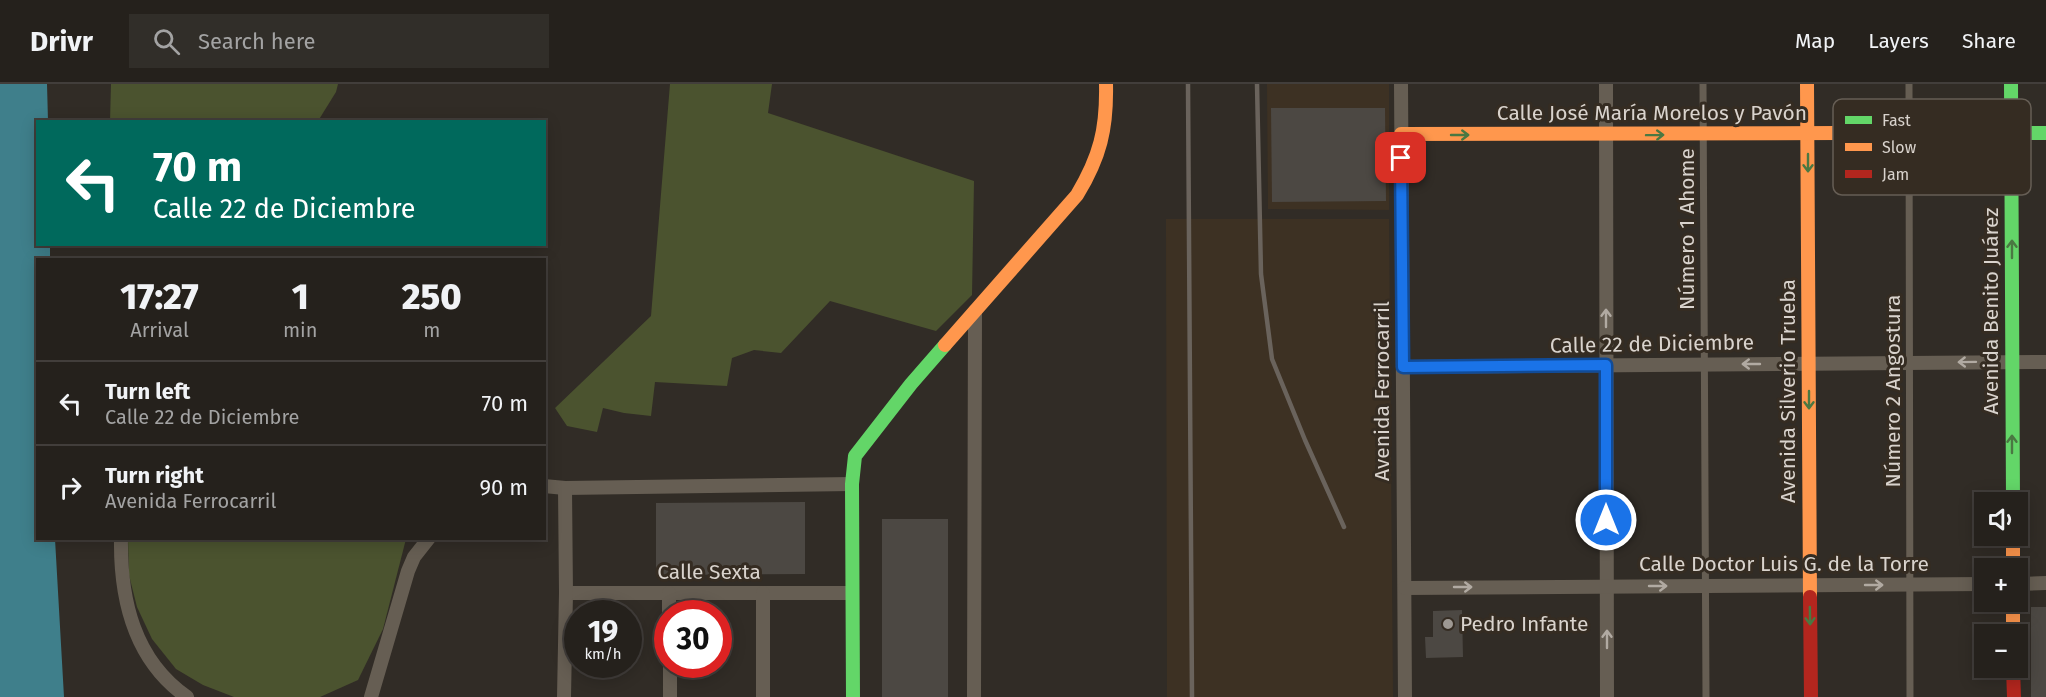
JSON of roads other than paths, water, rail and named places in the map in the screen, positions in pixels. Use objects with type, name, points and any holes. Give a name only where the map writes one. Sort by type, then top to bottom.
[{"type":"street","points":[[853,697],[852,484],[855,456],[911,384],[1077,195],[1097,162],[1104,137],[1107,110],[1106,84]]},
{"type":"street","name":"Avenida Ferrocarril","points":[[1401,84],[1405,697]]},
{"type":"street","points":[[1606,84],[1607,697]]},
{"type":"street","name":"Avenida Silverio Trueba","points":[[1807,84],[1811,697]]},
{"type":"street","name":"Calle José María Morelos y Pavón","points":[[1401,134],[1833,134]]},
{"type":"street","name":"Avenida Benito Juárez","points":[[2011,195],[2013,492]]},
{"type":"street","points":[[974,697],[975,311]]},
{"type":"street","name":"Calle 22 de Diciembre","points":[[1403,367],[2046,362]]},
{"type":"street","points":[[546,486],[565,488],[852,484]]},
{"type":"street","points":[[564,697],[565,488]]},
{"type":"street","points":[[121,540],[124,591],[128,614],[139,641],[162,675],[187,697]]},
{"type":"street","points":[[370,697],[408,571],[414,556],[427,540]]},
{"type":"street","points":[[2028,584],[2046,583]]},
{"type":"street","name":"Calle Doctor Luis G. de la Torre","points":[[1405,588],[1974,584]]},
{"type":"street","name":"Calle Sexta","points":[[566,593],[852,593]]},
{"type":"street","points":[[669,593],[669,600]]},
{"type":"street","points":[[763,593],[763,697]]},
{"type":"street","points":[[670,678],[670,697]]},
{"type":"street","points":[[2013,678],[2014,697]]},
{"type":"lane","name":"Número 1 Ahome","points":[[1703,84],[1706,697]]},
{"type":"lane","name":"Número 2 Angostura","points":[[1909,195],[1910,697]]},
{"type":"water","points":[[0,84],[47,84],[48,120],[36,120],[36,246],[50,246],[50,258],[36,258],[36,540],[55,540],[64,697],[0,697]]},
{"type":"railway","points":[[1188,84],[1192,697]]},
{"type":"railway","points":[[1257,84],[1261,274],[1272,359],[1344,527]]},
{"type":"place","name":"Pedro Infante","points":[[1448,624]]}]
